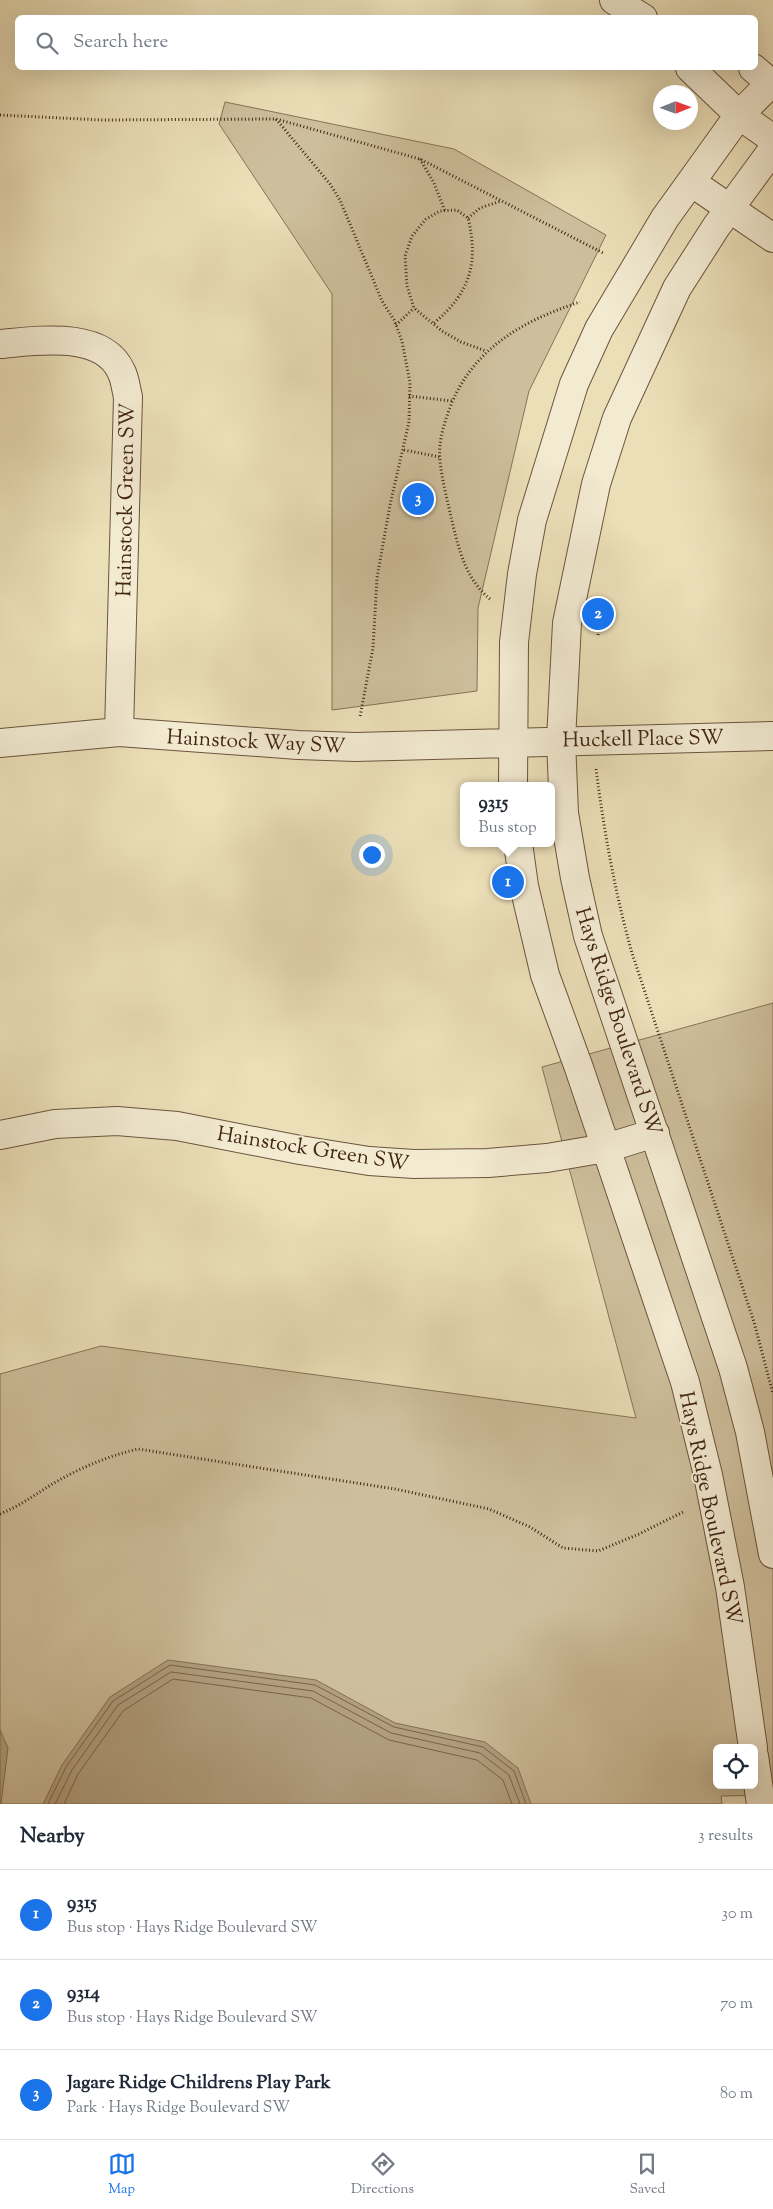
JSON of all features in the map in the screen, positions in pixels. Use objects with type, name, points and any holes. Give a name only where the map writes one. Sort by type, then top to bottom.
[{"type":"street","points":[[614,0],[638,15]]},
{"type":"street","points":[[692,70],[740,115],[773,139]]},
{"type":"street","points":[[513,782],[514,642],[522,574],[532,520],[574,384],[599,328],[665,218],[768,79]]},
{"type":"street","name":"Hays Ridge Boulevard SW","points":[[773,150],[730,209],[677,288],[617,418],[599,474],[567,623],[561,740],[564,813],[575,878],[588,936],[733,1368],[750,1432],[773,1554]]},
{"type":"street","points":[[691,182],[773,238]]},
{"type":"street","name":"Hainstock Green SW","points":[[0,344],[51,340],[81,344],[104,350],[121,370],[128,397],[119,732]]},
{"type":"street","name":"Hainstock Way SW","points":[[0,742],[119,732],[298,745],[396,747],[512,741]]},
{"type":"street","name":"Huckell Place SW","points":[[512,741],[773,736]]},
{"type":"street","name":"Hays Ridge Boulevard SW","points":[[519,847],[524,886],[545,975],[685,1382],[708,1475],[730,1587],[752,1744]]},
{"type":"street","name":"Hainstock Green SW","points":[[0,1135],[55,1124],[116,1122],[177,1126],[300,1150],[369,1161],[414,1164],[488,1163],[546,1158],[606,1148],[655,1133]]},
{"type":"street","points":[[758,1783],[761,1804]]},
{"type":"path","points":[[0,115],[102,120],[276,119],[420,159],[605,254]]},
{"type":"path","points":[[276,119],[319,170],[340,200],[382,301],[396,325],[402,341],[410,383],[409,422],[390,505],[377,578],[373,648],[355,746]]},
{"type":"path","points":[[420,159],[434,183],[445,210]]},
{"type":"path","points":[[468,218],[480,208],[501,201]]},
{"type":"path","points":[[434,323],[451,309],[467,286],[473,261],[473,238],[468,218],[457,210],[440,211],[426,219],[412,236],[405,256],[407,286],[414,308],[442,331],[461,342],[486,351]]},
{"type":"path","points":[[492,601],[468,574],[457,543],[440,457],[442,433],[452,401],[463,382],[486,351],[520,326],[549,312],[583,301]]},
{"type":"path","points":[[396,325],[414,308]]},
{"type":"path","points":[[409,396],[452,401]]},
{"type":"path","points":[[404,450],[440,457]]},
{"type":"path","points":[[597,644],[603,606]]},
{"type":"path","points":[[592,740],[602,817],[618,905],[632,954],[754,1322],[773,1394]]},
{"type":"path","points":[[0,1514],[14,1509],[54,1483],[85,1467],[118,1454],[138,1449],[395,1489],[490,1509],[530,1526],[562,1548],[598,1551],[639,1534],[683,1512]]},
{"type":"shaded area","points":[[225,102],[454,149],[606,235],[529,391],[478,608],[477,691],[332,710],[332,294],[219,124]]},
{"type":"shaded area","points":[[773,1003],[773,1795],[721,1796],[722,1804],[0,1804],[0,1374],[101,1346],[636,1418],[542,1067]]},
{"type":"water","points":[[168,1660],[316,1680],[395,1723],[485,1742],[518,1768],[531,1804],[43,1804],[62,1765],[110,1697]]},
{"type":"water","points":[[0,1730],[8,1748],[1,1804],[0,1804]]},
{"type":"place","name":"Jagare Ridge Childrens Play Park","points":[[418,499]]},
{"type":"place","name":"9314","points":[[598,614]]},
{"type":"place","name":"9315","points":[[508,882]]}]
